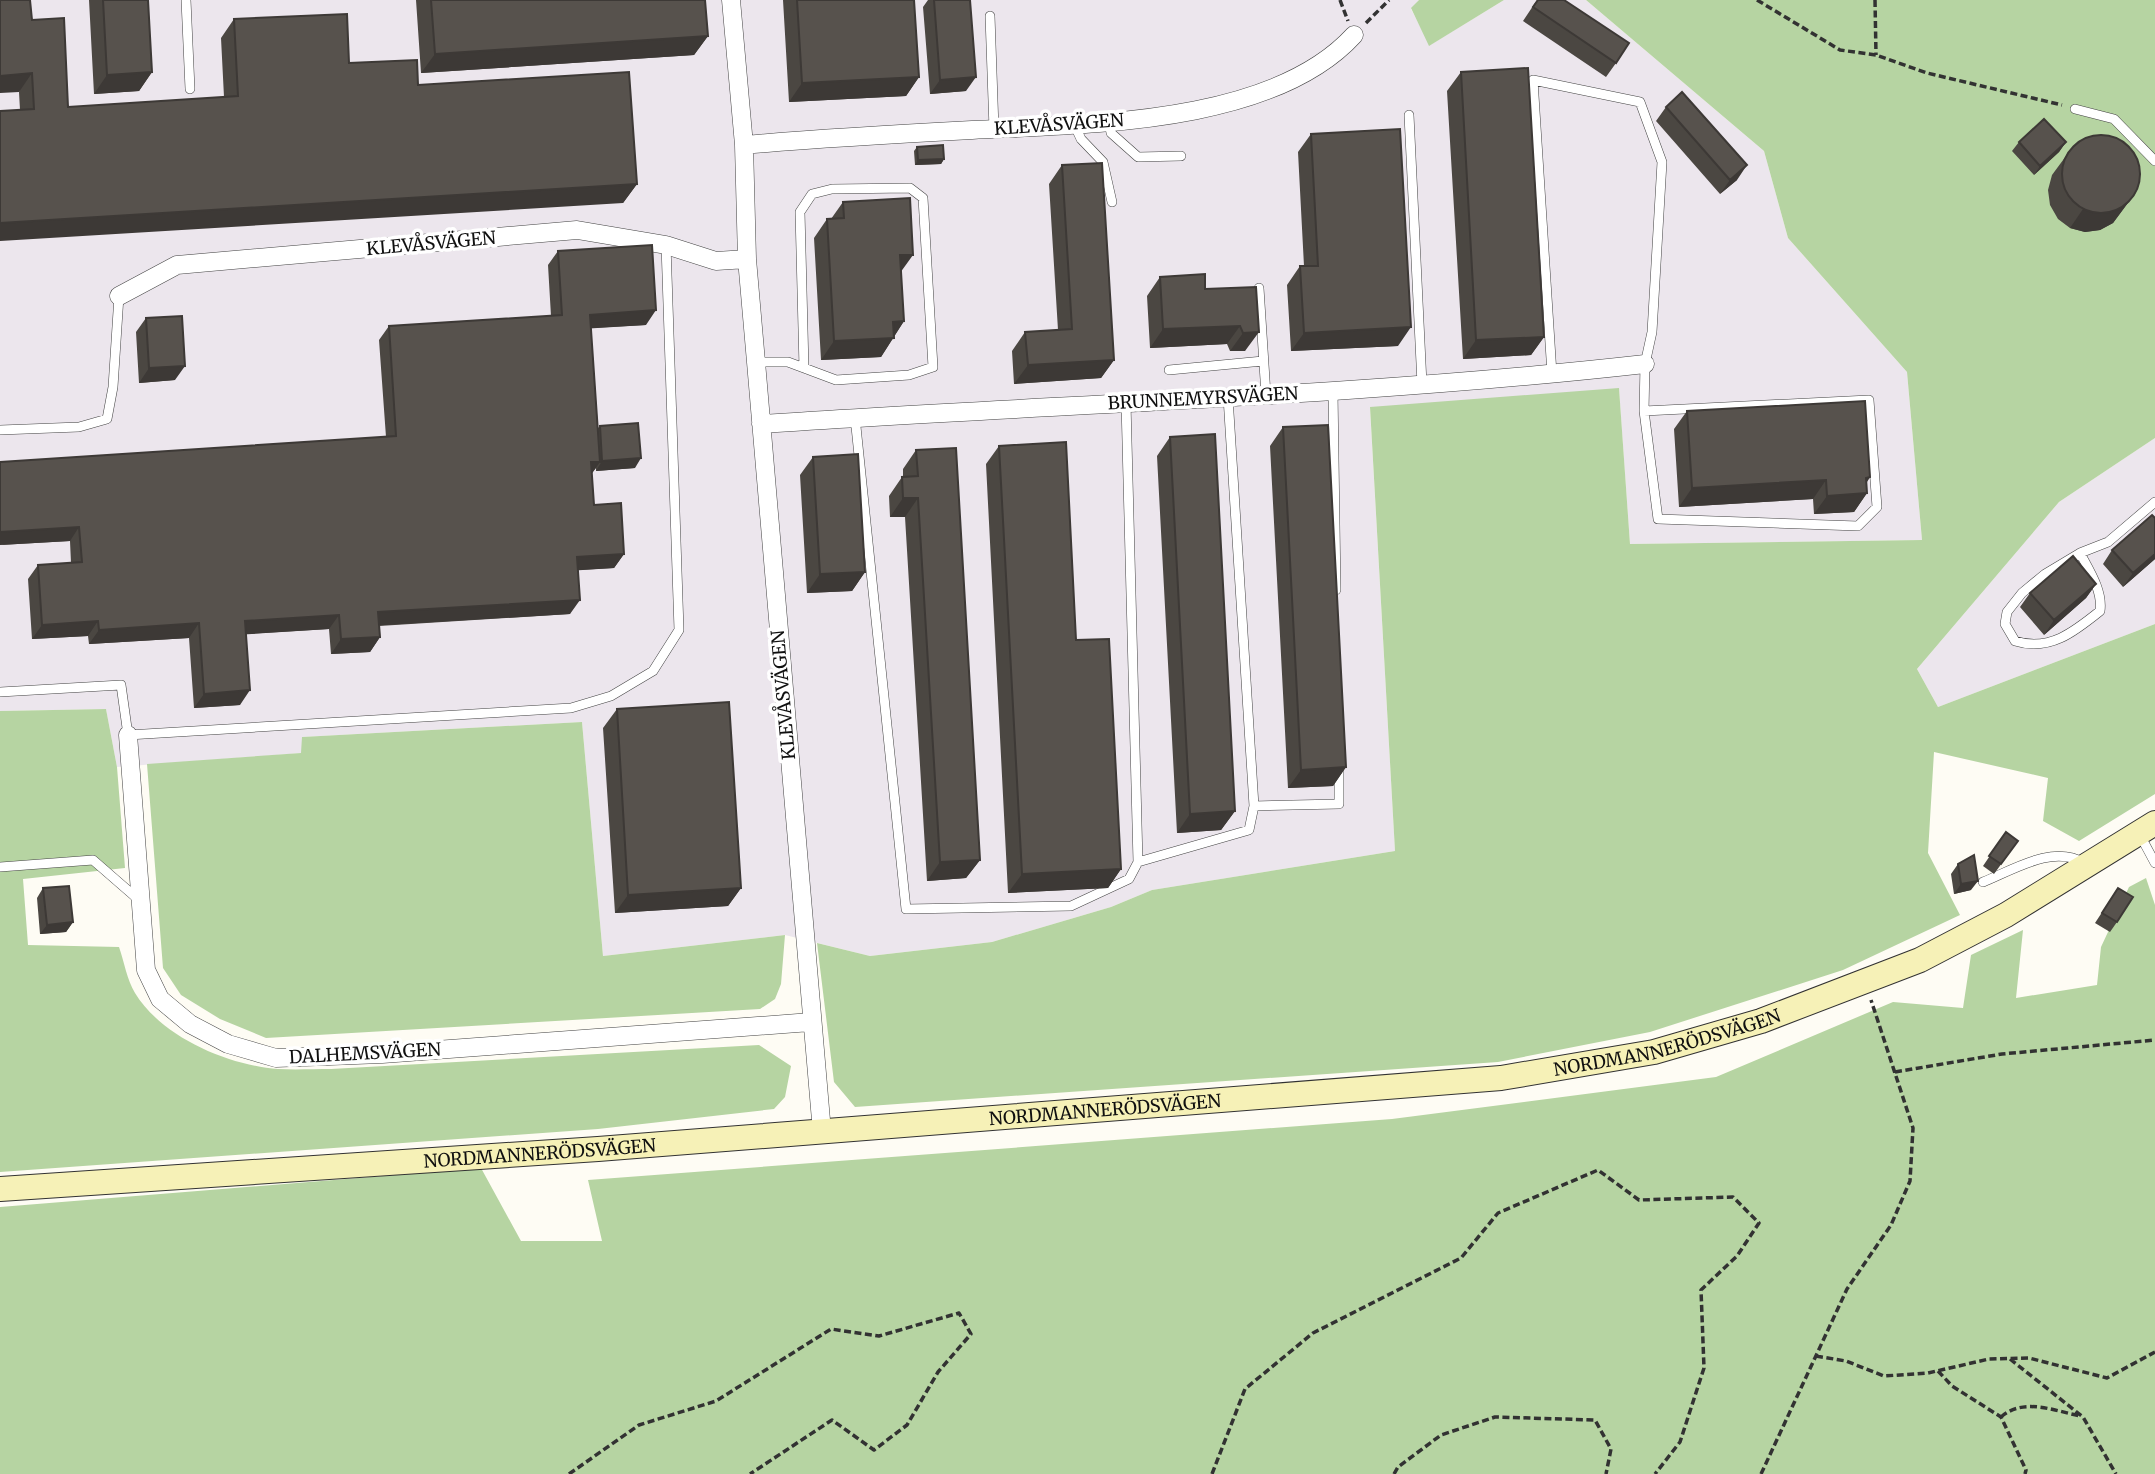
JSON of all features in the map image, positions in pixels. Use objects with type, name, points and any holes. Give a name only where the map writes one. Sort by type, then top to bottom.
[{"type":"main road","name":"NORDMANNERÖDSVÄGEN","points":[[0,1189],[821,1132],[1501,1078],[1654,1052],[1761,1021],[1863,983],[1920,960],[2006,915],[2147,829]]},
{"type":"street","name":"KLEVÅSVÄGEN","points":[[731,0],[744,145],[747,259],[755,362],[821,1132]]},
{"type":"street","name":"KLEVÅSVÄGEN","points":[[744,145],[1074,124],[1176,113],[1265,91],[1318,66],[1339,52],[1354,35]]},
{"type":"street","name":"KLEVÅSVÄGEN","points":[[119,296],[177,265],[577,230],[666,245],[716,261],[747,259]]},
{"type":"street","name":"BRUNNEMYRSVÄGEN","points":[[761,424],[1125,401],[1333,392],[1645,364]]},
{"type":"street","name":"DALHEMSVÄGEN","points":[[128,735],[146,970],[160,999],[190,1024],[228,1044],[276,1058],[382,1054],[811,1023]]},
{"type":"lane","points":[[186,0],[190,89]]},
{"type":"lane","points":[[990,16],[994,129]]},
{"type":"lane","points":[[1552,374],[1532,80],[1640,102],[1662,162],[1652,332],[1645,364],[1644,411],[1658,519],[1858,526],[1877,507],[1869,400],[1644,411]]},
{"type":"lane","points":[[2076,109],[2114,119],[2155,161]]},
{"type":"lane","points":[[1409,116],[1422,384]]},
{"type":"lane","points":[[1109,121],[1111,133],[1138,157],[1181,156]]},
{"type":"lane","points":[[1074,124],[1081,139],[1103,162],[1112,202]]},
{"type":"lane","points":[[755,362],[788,362],[804,368],[836,380],[909,375],[933,367],[923,198],[910,188],[832,189],[812,194],[800,212],[804,368]]},
{"type":"lane","points":[[0,692],[121,685],[128,735],[571,708],[611,696],[653,671],[679,630],[666,245]]},
{"type":"lane","points":[[1259,288],[1266,395]]},
{"type":"lane","points":[[0,430],[79,427],[107,419],[113,387],[119,296]]},
{"type":"lane","points":[[1169,370],[1263,361]]},
{"type":"lane","points":[[1333,392],[1336,598]]},
{"type":"lane","points":[[1138,862],[1249,830],[1254,806],[1228,397]]},
{"type":"lane","points":[[855,417],[906,909],[1071,906],[1129,879],[1138,862],[1125,401]]},
{"type":"lane","points":[[2080,553],[2094,582],[2101,604],[2100,611],[2056,642],[2030,646],[2015,641],[2006,624],[2007,612],[2022,593],[2045,574],[2080,553],[2108,542],[2144,520],[2155,502]]},
{"type":"lane","points":[[1254,806],[1339,804],[1339,762]]},
{"type":"lane","points":[[2147,829],[2155,863]]},
{"type":"lane","points":[[1983,882],[2055,855],[2072,855],[2089,866]]},
{"type":"lane","points":[[0,867],[93,860],[141,901]]},
{"type":"path","points":[[1354,35],[1389,0]]},
{"type":"path","points":[[1756,0],[1840,50],[1876,55],[1927,74],[2076,109]]},
{"type":"path","points":[[1875,0],[1876,55]]},
{"type":"path","points":[[1762,1474],[1847,1289],[1891,1225],[1910,1181],[1913,1128],[1863,983]]},
{"type":"path","points":[[1895,1072],[2002,1054],[2155,1040]]},
{"type":"path","points":[[1212,1474],[1245,1389],[1313,1333],[1461,1258],[1498,1213],[1598,1170],[1639,1200],[1733,1198],[1759,1223],[1737,1256],[1701,1290],[1704,1368],[1679,1442],[1655,1474]]},
{"type":"path","points":[[569,1474],[639,1425],[716,1401],[831,1329],[879,1336],[959,1313],[971,1334],[938,1372],[907,1425],[874,1450],[832,1420],[750,1474]]},
{"type":"path","points":[[1816,1356],[1846,1361],[1884,1376],[1938,1371],[1989,1359],[2029,1358],[2107,1378],[2155,1352]]},
{"type":"path","points":[[2008,1358],[2083,1417],[2116,1474]]},
{"type":"path","points":[[1938,1371],[1952,1386],[2001,1417],[2026,1470],[2025,1474]]},
{"type":"path","points":[[2001,1417],[2017,1406],[2083,1417]]},
{"type":"path","points":[[1394,1474],[1398,1467],[1441,1435],[1495,1417],[1595,1420],[1611,1449],[1606,1474]]},
{"type":"shaded area","points":[[0,0],[1419,0],[1411,9],[1430,45],[1504,0],[1586,0],[1764,151],[1788,238],[1907,372],[1922,540],[1630,544],[1619,389],[1370,408],[1395,851],[1152,890],[1111,907],[992,942],[870,956],[785,935],[603,956],[582,722],[302,737],[302,753],[117,767],[106,709],[0,711]]},
{"type":"shaded area","points":[[2155,438],[2155,624],[1938,707],[1917,669],[2059,502]]},
{"type":"green space","points":[[1419,0],[1504,0],[1429,46],[1411,8]]},
{"type":"green space","points":[[1586,0],[2155,0],[2155,438],[2059,502],[1917,669],[1938,707],[2155,624],[2155,794],[2079,841],[2043,821],[2048,778],[1934,752],[1928,853],[1960,915],[1843,970],[1650,1032],[1498,1062],[855,1107],[834,1082],[817,943],[870,956],[992,942],[1111,907],[1152,890],[1395,851],[1370,407],[1619,388],[1630,544],[1922,540],[1907,372],[1788,238],[1764,151]]},
{"type":"green space","points":[[106,709],[117,767],[125,868],[23,879],[28,945],[119,947],[135,993],[147,1009],[162,1023],[198,1046],[238,1062],[258,1066],[278,1069],[331,1069],[759,1045],[791,1066],[785,1097],[774,1109],[598,1129],[0,1172],[0,711]]},
{"type":"green space","points":[[582,722],[603,956],[785,935],[781,984],[775,999],[760,1009],[266,1038],[220,1019],[181,995],[163,968],[147,764],[301,753],[302,737]]},
{"type":"green space","points":[[2146,878],[2155,905],[2155,1474],[0,1474],[0,1207],[481,1168],[521,1241],[602,1241],[588,1180],[1392,1119],[1716,1077],[1893,1002],[1963,1008],[1971,955],[2023,930],[2016,998],[2097,985],[2101,947],[2129,887]]},
{"type":"building","points":[[0,0],[30,0],[32,20],[64,18],[68,107],[238,96],[234,19],[347,14],[349,63],[417,60],[418,85],[629,72],[637,184],[0,223],[0,111],[34,109],[32,73],[0,76]]},
{"type":"building","points":[[103,0],[148,0],[152,72],[107,75]]},
{"type":"building","points":[[431,0],[705,0],[708,36],[435,54]]},
{"type":"building","points":[[797,0],[914,0],[919,77],[802,83]]},
{"type":"building","points":[[934,0],[970,0],[976,77],[940,80]]},
{"type":"building","points":[[1538,0],[1564,0],[1629,43],[1616,63],[1533,7]]},
{"type":"building","points":[[1528,68],[1544,337],[1476,340],[1461,72]]},
{"type":"building","points":[[1682,92],[1747,165],[1730,180],[1666,107]]},
{"type":"building","points":[[2044,119],[2066,142],[2040,166],[2019,142]]},
{"type":"building","points":[[1400,129],[1411,327],[1304,333],[1300,266],[1318,266],[1311,134]]},
{"type":"building","points":[[2101,135],[2116,138],[2129,146],[2137,159],[2140,174],[2137,189],[2129,202],[2116,210],[2101,213],[2086,210],[2073,202],[2065,189],[2062,174],[2065,159],[2073,146],[2086,138]]},
{"type":"building","points":[[943,145],[944,159],[918,160],[917,147]]},
{"type":"building","points":[[1102,163],[1114,360],[1028,365],[1025,332],[1072,329],[1062,165]]},
{"type":"building","points":[[910,198],[913,255],[900,255],[904,321],[893,322],[894,338],[834,341],[827,219],[844,218],[843,202]]},
{"type":"building","points":[[652,245],[656,310],[590,315],[600,462],[591,462],[594,505],[621,503],[624,554],[577,557],[580,600],[378,612],[380,637],[341,639],[339,615],[245,621],[250,690],[204,694],[199,623],[99,630],[98,621],[42,625],[38,565],[82,562],[79,527],[0,532],[0,462],[396,436],[389,326],[562,315],[558,251]]},
{"type":"building","points":[[1205,274],[1205,289],[1256,287],[1259,332],[1243,333],[1240,326],[1163,329],[1160,277]]},
{"type":"building","points":[[182,316],[185,366],[149,368],[146,318]]},
{"type":"building","points":[[1865,401],[1870,477],[1866,478],[1867,493],[1827,496],[1826,480],[1692,488],[1687,411]]},
{"type":"building","points":[[638,423],[641,458],[602,461],[600,426]]},
{"type":"building","points":[[1328,425],[1346,767],[1301,770],[1283,427]]},
{"type":"building","points":[[1215,434],[1235,811],[1190,814],[1170,437]]},
{"type":"building","points":[[1066,442],[1076,640],[1109,639],[1121,869],[1022,874],[999,446]]},
{"type":"building","points":[[956,448],[980,860],[940,862],[918,498],[903,498],[902,477],[918,476],[916,450]]},
{"type":"building","points":[[858,454],[865,572],[820,574],[813,457]]},
{"type":"building","points":[[2152,515],[2155,518],[2155,554],[2133,573],[2112,550]]},
{"type":"building","points":[[2073,556],[2096,584],[2054,620],[2030,593]]},
{"type":"building","points":[[729,702],[741,888],[628,895],[617,709]]},
{"type":"building","points":[[2006,832],[2018,841],[2001,864],[1989,856]]},
{"type":"building","points":[[1974,855],[1978,881],[1961,884],[1958,864]]},
{"type":"building","points":[[69,886],[73,922],[47,925],[43,888]]},
{"type":"building","points":[[2118,888],[2133,897],[2117,922],[2102,913]]}]
